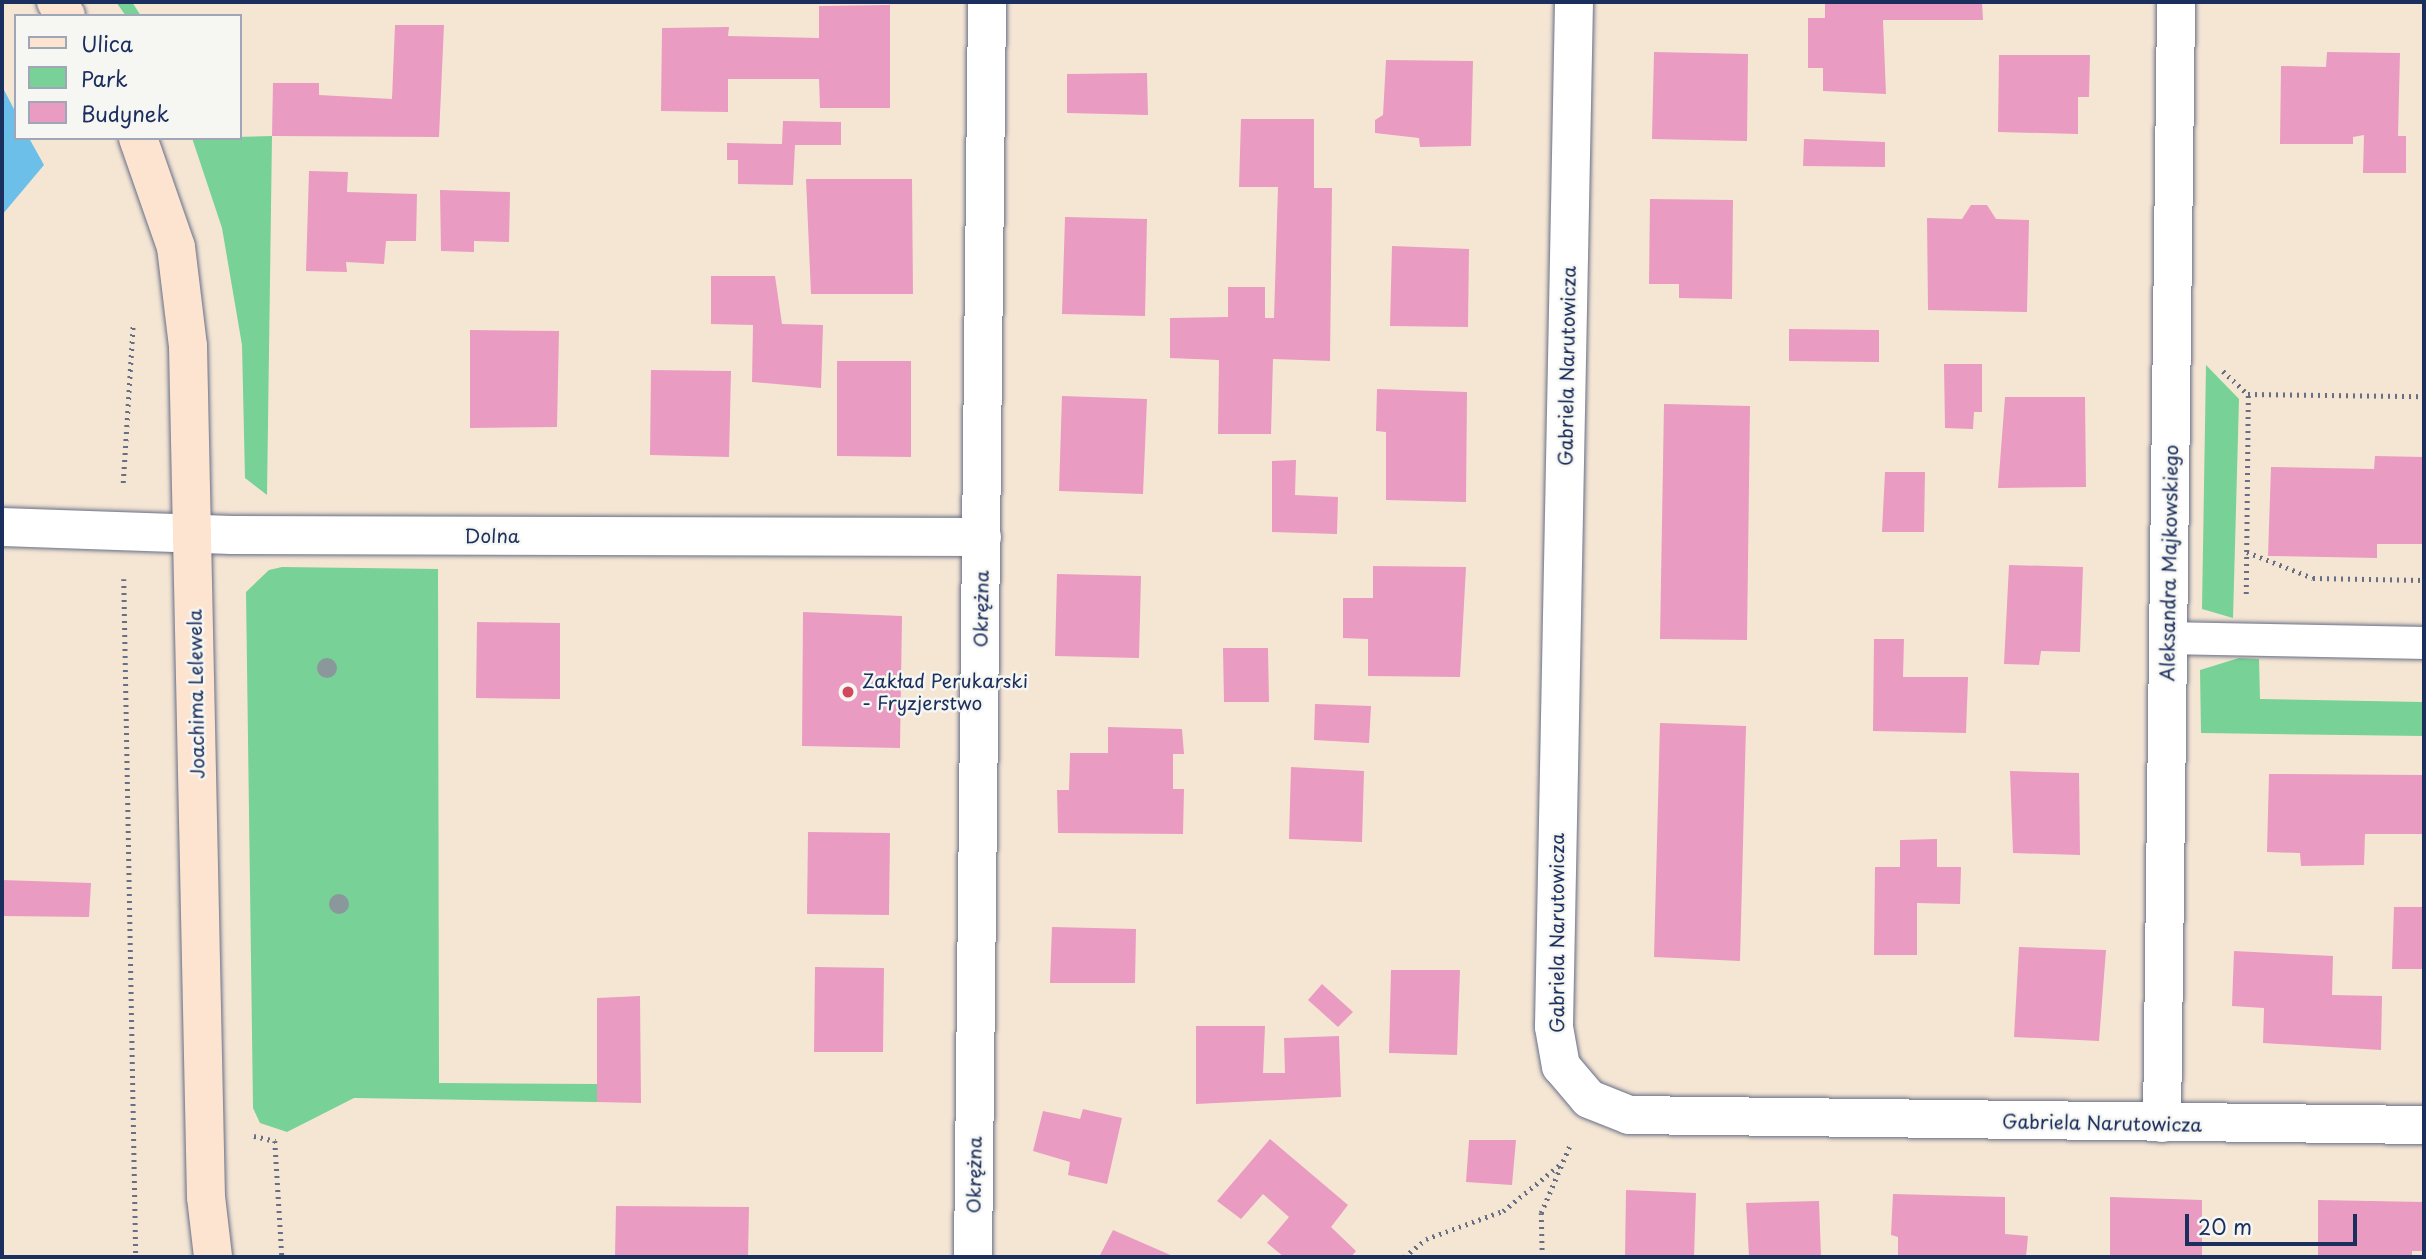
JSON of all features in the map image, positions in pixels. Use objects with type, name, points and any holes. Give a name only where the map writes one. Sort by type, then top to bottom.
[{"type":"main road","name":"Joachima Lelewela","points":[[139,140],[176,247],[188,345],[206,1197],[213,1257]]},
{"type":"street","name":"Okrężna","points":[[973,1257],[987,2]]},
{"type":"street","name":"Gabriela Narutowicza","points":[[1574,2],[1554,1027],[1561,1066],[1589,1099],[1629,1115],[2162,1124],[2424,1125]]},
{"type":"street","name":"Aleksandra Majkowskiego","points":[[2162,1124],[2176,2]]},
{"type":"street","name":"Dolna","points":[[2,527],[193,533],[982,537]]},
{"type":"lane","points":[[2167,638],[2424,643]]},
{"type":"path","points":[[133,320],[122,530],[136,991],[136,1257]]},
{"type":"path","points":[[2245,640],[2248,394],[2424,397]]},
{"type":"path","points":[[2247,552],[2313,578],[2424,580]]},
{"type":"path","points":[[1542,1257],[1541,1213],[1589,1099]]},
{"type":"path","points":[[1404,1257],[1426,1239],[1503,1211],[1562,1163]]},
{"type":"green space","points":[[116,2],[132,2],[140,14],[125,14]]},
{"type":"green space","points":[[272,136],[267,495],[245,478],[242,345],[222,228],[193,140],[242,140],[242,137]]},
{"type":"green space","points":[[2206,365],[2239,399],[2233,618],[2202,609]]},
{"type":"green space","points":[[282,567],[438,569],[439,1083],[597,1084],[597,1102],[354,1098],[287,1132],[260,1123],[253,1108],[246,592],[269,570]]},
{"type":"green space","points":[[2239,658],[2259,659],[2260,699],[2424,702],[2424,736],[2201,733],[2200,670]]},
{"type":"water","points":[[2,86],[14,109],[14,140],[30,140],[44,165],[2,215]]},
{"type":"building","points":[[1825,2],[1982,2],[1983,20],[1883,20],[1886,94],[1823,91],[1823,68],[1808,68],[1808,18],[1825,18]]},
{"type":"building","points":[[890,5],[890,108],[820,108],[819,79],[728,79],[728,112],[661,111],[662,28],[729,27],[728,36],[819,38],[819,6]]},
{"type":"building","points":[[395,25],[444,25],[439,137],[272,136],[273,83],[319,83],[319,95],[392,99]]},
{"type":"building","points":[[1654,52],[1748,54],[1747,141],[1652,139]]},
{"type":"building","points":[[2327,52],[2400,53],[2398,136],[2406,136],[2406,173],[2363,173],[2364,135],[2353,137],[2353,144],[2280,144],[2281,66],[2326,67]]},
{"type":"building","points":[[1999,55],[2090,55],[2089,97],[2078,97],[2078,134],[1998,132]]},
{"type":"building","points":[[1386,60],[1473,61],[1471,146],[1420,147],[1419,138],[1375,133],[1375,120],[1383,115]]},
{"type":"building","points":[[1147,73],[1148,115],[1067,113],[1067,74]]},
{"type":"building","points":[[1241,119],[1314,119],[1314,188],[1332,188],[1330,361],[1273,359],[1271,434],[1218,434],[1219,360],[1170,358],[1170,318],[1228,317],[1228,287],[1265,287],[1265,318],[1274,318],[1278,187],[1239,187]]},
{"type":"building","points":[[783,121],[841,122],[841,145],[795,145],[793,185],[738,184],[738,160],[727,160],[727,143],[782,144]]},
{"type":"building","points":[[1804,139],[1885,142],[1885,167],[1803,166]]},
{"type":"building","points":[[309,171],[348,172],[347,192],[417,194],[416,241],[386,241],[384,264],[346,262],[347,272],[306,271]]},
{"type":"building","points":[[806,179],[912,179],[913,294],[811,294]]},
{"type":"building","points":[[440,190],[510,192],[509,242],[474,241],[474,252],[441,251]]},
{"type":"building","points":[[1650,199],[1733,200],[1732,299],[1679,298],[1679,284],[1649,284]]},
{"type":"building","points":[[1971,205],[1987,205],[1996,219],[2029,220],[2027,312],[1928,310],[1927,218],[1962,219]]},
{"type":"building","points":[[1065,217],[1147,219],[1145,316],[1062,314]]},
{"type":"building","points":[[1392,246],[1469,249],[1468,327],[1390,326]]},
{"type":"building","points":[[711,276],[775,276],[782,324],[823,325],[821,388],[752,382],[753,325],[711,324]]},
{"type":"building","points":[[1789,329],[1879,330],[1879,362],[1789,361]]},
{"type":"building","points":[[470,330],[559,331],[557,427],[470,428]]},
{"type":"building","points":[[837,361],[911,361],[911,457],[837,456]]},
{"type":"building","points":[[1944,364],[1982,364],[1982,412],[1974,412],[1973,429],[1945,428]]},
{"type":"building","points":[[651,370],[731,371],[729,457],[650,455]]},
{"type":"building","points":[[1377,389],[1467,392],[1466,502],[1386,500],[1386,432],[1376,431]]},
{"type":"building","points":[[1062,396],[1147,399],[1143,494],[1059,491]]},
{"type":"building","points":[[2005,397],[2085,397],[2086,487],[1998,488]]},
{"type":"building","points":[[1664,404],[1750,406],[1747,640],[1660,639]]},
{"type":"building","points":[[2375,456],[2424,457],[2424,544],[2377,544],[2377,558],[2268,556],[2271,467],[2374,469]]},
{"type":"building","points":[[1296,460],[1295,495],[1338,497],[1337,534],[1272,532],[1272,461]]},
{"type":"building","points":[[1885,472],[1925,472],[1924,532],[1882,532]]},
{"type":"building","points":[[2009,565],[2083,567],[2080,652],[2041,651],[2039,665],[2004,664]]},
{"type":"building","points":[[1373,566],[1466,567],[1460,677],[1368,676],[1368,639],[1343,638],[1343,598],[1373,598]]},
{"type":"building","points":[[1057,574],[1141,576],[1139,658],[1055,656]]},
{"type":"building","points":[[803,612],[902,616],[900,748],[802,746]]},
{"type":"building","points":[[477,622],[560,623],[560,699],[476,698]]},
{"type":"building","points":[[1874,639],[1904,639],[1903,677],[1968,677],[1966,733],[1873,731]]},
{"type":"building","points":[[1223,648],[1268,648],[1269,702],[1224,702]]},
{"type":"building","points":[[1315,704],[1371,706],[1369,743],[1314,740]]},
{"type":"building","points":[[1660,723],[1746,726],[1740,961],[1654,957]]},
{"type":"building","points":[[1108,727],[1182,729],[1184,754],[1173,754],[1173,789],[1184,789],[1183,834],[1058,833],[1057,790],[1069,790],[1070,753],[1108,753]]},
{"type":"building","points":[[1291,767],[1364,771],[1362,842],[1289,839]]},
{"type":"building","points":[[2010,771],[2079,773],[2080,855],[2013,853]]},
{"type":"building","points":[[2269,774],[2424,775],[2423,834],[2365,834],[2364,865],[2301,866],[2300,853],[2267,852]]},
{"type":"building","points":[[808,832],[890,833],[889,915],[807,914]]},
{"type":"building","points":[[1937,839],[1937,867],[1961,867],[1960,904],[1917,903],[1917,955],[1874,955],[1875,867],[1900,867],[1900,840]]},
{"type":"building","points":[[2,880],[91,883],[89,917],[2,916]]},
{"type":"building","points":[[2394,907],[2424,907],[2424,969],[2392,969]]},
{"type":"building","points":[[1052,927],[1136,929],[1135,983],[1050,983]]},
{"type":"building","points":[[2019,947],[2106,950],[2099,1041],[2014,1037]]},
{"type":"building","points":[[2234,951],[2333,956],[2332,995],[2382,996],[2381,1050],[2263,1043],[2264,1008],[2232,1006]]},
{"type":"building","points":[[815,967],[884,968],[883,1052],[814,1052]]},
{"type":"building","points":[[1391,970],[1460,970],[1457,1055],[1389,1053]]},
{"type":"building","points":[[1322,984],[1353,1012],[1338,1027],[1308,1000]]},
{"type":"building","points":[[640,996],[641,1103],[597,1102],[597,998]]},
{"type":"building","points":[[1196,1026],[1265,1026],[1263,1073],[1285,1073],[1284,1038],[1339,1036],[1341,1097],[1196,1104]]},
{"type":"building","points":[[1083,1109],[1122,1118],[1107,1184],[1068,1175],[1070,1162],[1033,1151],[1043,1111],[1080,1119]]},
{"type":"building","points":[[1270,1139],[1348,1205],[1331,1227],[1356,1251],[1351,1257],[1284,1257],[1267,1243],[1289,1217],[1263,1194],[1241,1219],[1217,1201]]},
{"type":"building","points":[[1469,1140],[1516,1140],[1512,1185],[1466,1182]]},
{"type":"building","points":[[1626,1190],[1696,1193],[1694,1257],[1625,1257]]},
{"type":"building","points":[[1893,1194],[2005,1197],[2005,1234],[2028,1236],[2026,1257],[1898,1257],[1898,1237],[1891,1235]]},
{"type":"building","points":[[2110,1197],[2202,1200],[2202,1257],[2110,1257]]},
{"type":"building","points":[[2318,1200],[2424,1202],[2422,1251],[2412,1251],[2412,1257],[2318,1257]]},
{"type":"building","points":[[1819,1201],[1821,1257],[1749,1257],[1746,1203]]},
{"type":"building","points":[[616,1206],[749,1207],[748,1257],[615,1257]]},
{"type":"building","points":[[1113,1230],[1175,1257],[1099,1257]]},
{"type":"place","name":"Zakład Perukarski - Fryzjerstwo","points":[[848,692]]}]
